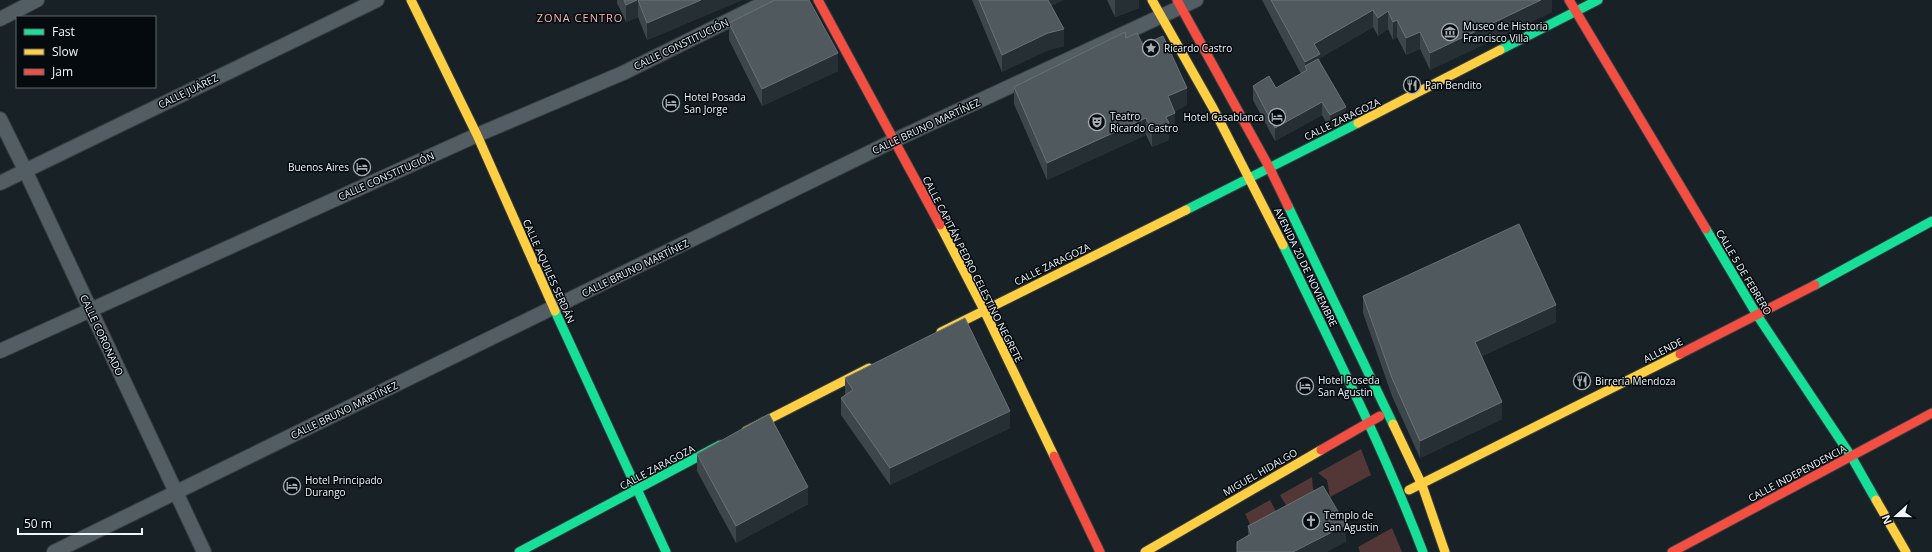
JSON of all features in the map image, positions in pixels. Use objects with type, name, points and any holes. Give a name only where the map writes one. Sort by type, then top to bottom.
[{"type":"street","points":[[0,19],[38,0]]},
{"type":"street","name":"CALLE JUÁREZ","points":[[0,182],[377,0]]},
{"type":"street","name":"CALLE AQUILES SERDÁN","points":[[411,0],[476,135],[553,308],[666,552]]},
{"type":"street","name":"CALLE CONSTITUCIÓN","points":[[0,351],[476,135],[623,72],[770,0]]},
{"type":"street","name":"CALLE CAPITÁN PEDRO CELESTINO NEGRETE","points":[[818,0],[895,140],[984,310],[1100,552]]},
{"type":"street","name":"AVENIDA 20 DE NOVIEMBRE","points":[[1152,0],[1250,178],[1369,422],[1402,494],[1423,552]]},
{"type":"street","name":"CALLE BRUNO MARTÍNEZ","points":[[54,552],[895,140],[1161,16],[1179,3],[1196,0]]},
{"type":"street","name":"CALLE 5 DE FEBRERO","points":[[1569,0],[1757,315],[1851,456],[1906,552]]},
{"type":"street","name":"CALLE ZARAGOZA","points":[[934,335],[1394,106],[1575,10],[1598,0]]},
{"type":"street","name":"AVENIDA 20 DE NOVIEMBRE","points":[[1179,3],[1269,167],[1388,413],[1422,484],[1444,552]]},
{"type":"street","name":"CALLE CORONADO","points":[[0,119],[204,552]]},
{"type":"street","name":"ALLENDE","points":[[1402,494],[1832,277],[1932,221]]},
{"type":"street","name":"CALLE ZARAGOZA","points":[[519,552],[877,364]]},
{"type":"street","name":"MIGUEL HIDALGO","points":[[1145,552],[1369,422],[1388,413]]},
{"type":"street","name":"CALLE INDEPENDENCIA","points":[[1672,552],[1932,413]]},
{"type":"shaded area","points":[[1361,449],[1371,475],[1330,497],[1327,480],[1318,473]]},
{"type":"shaded area","points":[[1312,477],[1313,489],[1322,496],[1291,514],[1280,495]]},
{"type":"shaded area","points":[[1270,500],[1281,521],[1255,534],[1245,514]]},
{"type":"shaded area","points":[[1392,528],[1402,552],[1360,552],[1358,547]]},
{"type":"building","points":[[624,0],[637,0],[626,5]]},
{"type":"building","points":[[638,0],[701,0],[647,23]]},
{"type":"building","points":[[775,0],[809,0],[838,53],[762,89],[729,23]]},
{"type":"building","points":[[979,0],[1048,0],[1064,29],[1048,33],[1002,55]]},
{"type":"building","name":"Museo de Historia Francisco Villa","points":[[1271,0],[1541,0],[1430,53],[1420,32],[1406,38],[1397,20],[1393,22],[1388,11],[1378,18],[1373,10],[1314,44],[1320,54],[1305,62]]},
{"type":"building","name":"Teatro Ricardo Castro","points":[[1125,32],[1126,38],[1137,33],[1143,45],[1163,36],[1187,88],[1168,96],[1175,113],[1166,117],[1169,123],[1152,130],[1146,118],[1047,163],[1014,87]]},
{"type":"building","points":[[1318,59],[1346,107],[1330,115],[1322,102],[1275,128],[1253,86],[1269,76],[1276,88],[1307,70],[1305,66]]},
{"type":"building","points":[[1519,224],[1556,305],[1475,342],[1502,402],[1420,441],[1392,378],[1363,296]]},
{"type":"building","points":[[965,318],[1010,411],[890,468],[841,398],[853,390],[845,378]]},
{"type":"building","points":[[769,414],[808,487],[736,526],[697,454]]},
{"type":"building","points":[[1323,486],[1346,525],[1293,552],[1237,552],[1237,542],[1251,534],[1248,526]]},
{"type":"traffic: fast","points":[[1500,50],[1598,0]]},
{"type":"traffic: fast","points":[[1186,210],[1358,123]]},
{"type":"traffic: fast","points":[[1288,206],[1393,424]]},
{"type":"traffic: fast","points":[[1815,285],[1932,221]]},
{"type":"traffic: fast","points":[[1706,229],[1757,315],[1851,456],[1876,500]]},
{"type":"traffic: fast","points":[[1283,245],[1374,435],[1408,513],[1423,552]]},
{"type":"traffic: fast","points":[[555,311],[666,552]]},
{"type":"traffic: fast","points":[[519,552],[720,445]]},
{"type":"traffic: slow","points":[[411,0],[477,135],[555,311]]},
{"type":"traffic: slow","points":[[1152,0],[1213,108],[1283,245]]},
{"type":"traffic: slow","points":[[1358,123],[1500,50]]},
{"type":"traffic: slow","points":[[941,332],[1186,210]]},
{"type":"traffic: slow","points":[[940,225],[984,310],[1054,456]]},
{"type":"traffic: slow","points":[[1409,490],[1680,354]]},
{"type":"traffic: slow","points":[[746,431],[869,368]]},
{"type":"traffic: slow","points":[[1393,424],[1422,485],[1445,552]]},
{"type":"traffic: slow","points":[[1145,552],[1321,450]]},
{"type":"traffic: slow","points":[[1876,500],[1906,552]]},
{"type":"traffic: jam","points":[[818,0],[940,225]]},
{"type":"traffic: jam","points":[[1177,0],[1269,167],[1288,206]]},
{"type":"traffic: jam","points":[[1569,0],[1706,229]]},
{"type":"traffic: jam","points":[[1680,354],[1815,285]]},
{"type":"traffic: jam","points":[[1672,552],[1932,413]]},
{"type":"traffic: jam","points":[[1321,450],[1380,416]]},
{"type":"traffic: jam","points":[[1054,456],[1100,552]]},
{"type":"place","name":"Museo de Historia Francisco Villa","points":[[1450,32]]},
{"type":"place","name":"Ricardo Castro","points":[[1151,48]]},
{"type":"place","name":"Pan Bendito","points":[[1412,85]]},
{"type":"place","name":"Hotel Posada San Jorge","points":[[671,103]]},
{"type":"place","name":"Hotel Casablanca","points":[[1277,117]]},
{"type":"place","name":"Teatro Ricardo Castro","points":[[1097,122]]},
{"type":"place","name":"Buenos Aires","points":[[362,167]]},
{"type":"place","name":"Birreria Mendoza","points":[[1582,381]]},
{"type":"place","name":"Hotel Poseda San Agustin","points":[[1305,386]]},
{"type":"place","name":"Hotel Principado Durango","points":[[292,486]]},
{"type":"place","name":"Templo de San Agustin","points":[[1311,521]]},
{"type":"district","name":"ZONA CENTRO","points":[[580,18]]}]
